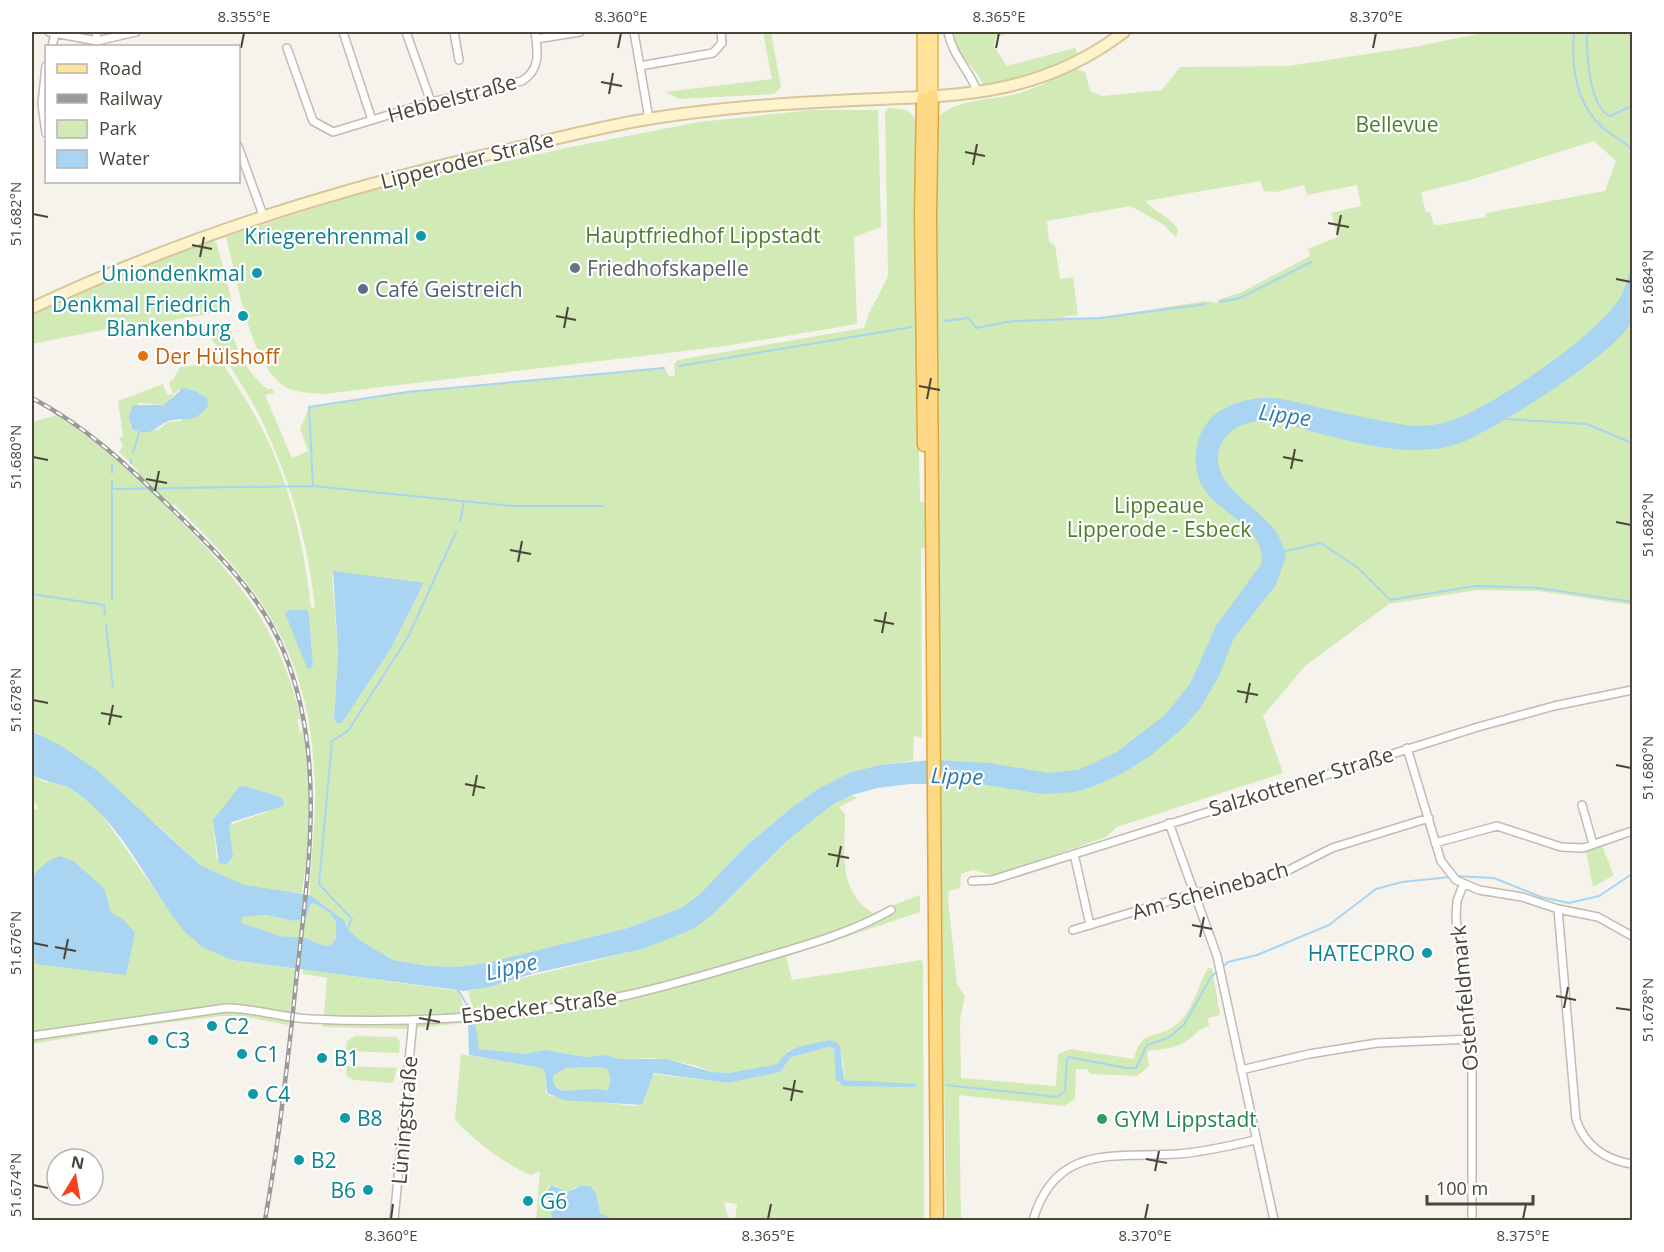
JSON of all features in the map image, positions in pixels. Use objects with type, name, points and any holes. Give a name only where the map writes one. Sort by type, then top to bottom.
[{"type":"highway","points":[[928,98],[925,215],[929,719],[937,1221]]},
{"type":"highway","points":[[928,1221],[930,825]]},
{"type":"main road","points":[[923,32],[928,98]]},
{"type":"main road","points":[[928,98],[932,32]]},
{"type":"main road","name":"Lipperoder Straße","points":[[32,308],[154,254],[263,215],[404,174],[649,119],[788,103],[928,98],[1016,87],[1045,76],[1124,32]]},
{"type":"street","points":[[96,32],[97,41]]},
{"type":"street","points":[[52,33],[97,41],[136,32]]},
{"type":"street","name":"Hebbelstraße","points":[[343,32],[372,120]]},
{"type":"street","points":[[406,32],[431,102]]},
{"type":"street","points":[[454,32],[459,60]]},
{"type":"street","name":"Hebbelstraße","points":[[287,48],[313,121],[333,132],[431,102],[522,81],[532,74],[537,63],[535,35],[580,32]]},
{"type":"street","points":[[634,32],[649,119]]},
{"type":"street","points":[[640,66],[713,53],[722,43],[721,32]]},
{"type":"street","points":[[948,32],[951,49],[972,77],[978,93]]},
{"type":"street","points":[[45,76],[42,104],[45,126]]},
{"type":"street","points":[[240,152],[263,215]]},
{"type":"street","name":"Salzkottener Straße","points":[[972,881],[992,880],[1407,748],[1554,706],[1632,690]]},
{"type":"street","points":[[1407,748],[1436,843],[1448,872],[1463,885],[1522,897],[1558,909],[1598,916],[1632,936]]},
{"type":"street","points":[[1582,805],[1593,844]]},
{"type":"street","name":"Am Scheinebach","points":[[1073,930],[1193,894],[1282,873],[1332,848],[1429,818]]},
{"type":"street","points":[[1169,823],[1219,965],[1274,1221]]},
{"type":"street","points":[[1436,843],[1497,826],[1561,847],[1583,848],[1632,831]]},
{"type":"street","points":[[1074,854],[1090,925]]},
{"type":"street","name":"Ostenfeldmark","points":[[1463,885],[1457,901],[1456,918],[1472,1039],[1472,1221]]},
{"type":"street","points":[[1558,909],[1576,1119],[1586,1142],[1612,1157],[1632,1164]]},
{"type":"street","name":"Esbecker Straße","points":[[32,1036],[226,1008],[251,1008],[312,1019],[413,1020],[472,1016],[616,997],[682,982],[816,940],[876,918],[891,910]]},
{"type":"street","name":"Lüningstraße","points":[[394,1221],[413,1020]]},
{"type":"street","points":[[1241,1070],[1309,1053],[1377,1043],[1472,1039]]},
{"type":"street","points":[[1033,1221],[1039,1201],[1052,1181],[1085,1159],[1106,1155],[1181,1153],[1255,1140]]},
{"type":"green space","points":[[763,32],[771,32],[781,87],[774,94],[679,99],[665,92],[772,79]]},
{"type":"green space","points":[[953,32],[1013,32],[996,37],[993,45],[1007,66],[1075,48],[1078,55],[1017,81],[993,85],[983,84],[957,47]]},
{"type":"green space","points":[[1488,32],[1632,32],[1632,605],[1539,591],[1477,590],[1389,604],[1305,666],[1263,716],[1283,773],[1117,827],[1106,837],[995,876],[973,870],[961,874],[960,888],[949,891],[948,899],[957,984],[965,996],[960,1020],[961,1078],[1056,1086],[1058,1054],[1070,1049],[1134,1059],[1141,1042],[1170,1029],[1183,1017],[1192,1004],[1208,968],[1212,968],[1220,1015],[1208,1018],[1209,1026],[1181,1044],[1147,1051],[1149,1066],[1137,1076],[1091,1074],[1087,1069],[1076,1069],[1075,1099],[1064,1106],[959,1095],[961,1220],[946,1220],[937,547],[921,548],[922,738],[914,736],[913,761],[880,765],[790,809],[746,846],[700,894],[681,908],[628,928],[486,963],[457,967],[428,966],[393,960],[361,941],[347,929],[345,921],[310,895],[315,803],[312,743],[305,702],[293,665],[278,630],[258,599],[206,536],[174,504],[169,510],[215,557],[252,604],[281,656],[292,686],[301,719],[297,719],[300,733],[302,729],[309,790],[307,854],[302,893],[265,890],[243,885],[200,865],[160,827],[40,734],[32,731],[32,422],[57,415],[104,449],[134,476],[138,471],[119,452],[123,446],[119,438],[123,436],[118,401],[163,384],[167,395],[173,394],[169,382],[175,377],[180,367],[209,364],[218,356],[257,419],[278,463],[299,535],[311,607],[315,608],[308,559],[281,465],[255,407],[203,326],[229,323],[248,368],[268,389],[273,389],[274,393],[265,395],[292,458],[308,451],[300,429],[309,407],[407,392],[664,368],[669,376],[675,376],[674,364],[678,360],[864,328],[888,275],[885,113],[888,108],[901,109],[908,111],[916,121],[915,246],[920,502],[937,501],[937,119],[944,112],[952,107],[975,101],[1020,93],[1076,69],[1085,72],[1090,91],[1102,96],[1162,90],[1180,67],[1288,66],[1414,47]],"holes":[[[1594,141],[1616,161],[1605,191],[1486,213],[1486,217],[1434,225],[1430,212],[1426,213],[1421,192],[1467,181]],[[1260,181],[1264,191],[1276,192],[1304,185],[1307,195],[1357,185],[1361,206],[1331,213],[1338,237],[1308,249],[1310,256],[1240,293],[1217,300],[1218,303],[1206,301],[1096,318],[1058,317],[1078,315],[1073,277],[1060,279],[1055,246],[1049,241],[1047,221],[1131,206],[1164,225],[1176,237],[1178,230],[1175,225],[1145,201]],[[178,390],[197,391],[207,398],[181,421],[168,422],[158,430],[130,426],[138,403],[165,405]],[[332,575],[424,584],[390,650],[342,723],[334,718],[338,653]],[[286,613],[309,615],[313,666],[310,669],[307,667]],[[239,787],[280,797],[269,811],[230,825],[217,860],[213,821]]]},
{"type":"green space","name":"Hauptfriedhof Lippstadt","points":[[813,110],[878,110],[881,227],[854,237],[857,324],[726,346],[324,394],[301,392],[288,388],[275,378],[264,363],[255,343],[240,297],[226,237],[354,195],[571,147],[699,122]]},
{"type":"green space","points":[[210,239],[217,244],[232,302],[225,311],[128,328],[127,325],[32,344],[32,314],[95,285]]},
{"type":"green space","points":[[32,775],[44,782],[57,783],[72,790],[97,808],[184,931],[232,960],[296,969],[288,1025],[241,1016],[222,1016],[125,1028],[32,1044],[32,807],[37,810],[38,806],[32,801]]},
{"type":"green space","points":[[852,795],[857,798],[839,807],[845,814],[844,856],[848,882],[853,894],[873,913],[920,895],[920,912],[786,957],[792,980],[921,960],[923,963],[924,1220],[735,1220],[737,1204],[724,1202],[729,1220],[614,1220],[600,1213],[597,1198],[576,1187],[567,1192],[554,1185],[549,1186],[545,1193],[553,1220],[536,1220],[540,1171],[531,1175],[500,1158],[455,1120],[461,1054],[541,1068],[545,1071],[546,1093],[550,1096],[633,1106],[642,1105],[654,1074],[728,1083],[780,1072],[791,1057],[829,1047],[834,1049],[838,1084],[907,1086],[844,1080],[843,1062],[836,1042],[789,1050],[779,1064],[729,1073],[712,1072],[694,1065],[654,1058],[619,1059],[606,1055],[586,1057],[551,1051],[526,1054],[478,1049],[475,1022],[405,1029],[323,1027],[327,978],[303,974],[303,970],[458,991],[465,1009],[473,1009],[468,991],[643,949],[711,916],[787,841],[832,805]]},
{"type":"green space","points":[[1602,846],[1614,875],[1593,887],[1586,851]]},
{"type":"green space","points":[[314,903],[330,913],[336,922],[336,938],[332,944],[325,946],[305,938],[280,936],[242,923],[242,917],[266,915],[294,921],[306,918],[311,904]]},
{"type":"green space","points":[[355,1036],[396,1037],[400,1041],[399,1053],[346,1051],[347,1041]]},
{"type":"green space","points":[[346,1066],[397,1068],[393,1083],[353,1080],[347,1076]]},
{"type":"green space","points":[[600,1067],[607,1069],[609,1075],[610,1083],[607,1091],[600,1089],[565,1090],[558,1088],[555,1083],[554,1075],[566,1068]]},
{"type":"water","name":"Lippe","points":[[1632,261],[1633,314],[1623,334],[1605,351],[1554,389],[1499,423],[1460,443],[1427,450],[1378,447],[1289,424],[1267,421],[1247,423],[1229,433],[1219,450],[1218,463],[1222,474],[1236,494],[1265,519],[1275,531],[1286,556],[1276,585],[1234,638],[1219,676],[1201,707],[1184,727],[1150,756],[1123,773],[1092,787],[1074,792],[1043,794],[980,784],[910,784],[877,788],[852,795],[832,805],[787,841],[711,916],[693,929],[643,949],[535,973],[489,987],[464,991],[232,960],[202,947],[184,931],[121,838],[91,805],[69,788],[32,775],[32,731],[63,747],[98,771],[200,865],[244,885],[310,895],[345,921],[347,929],[361,941],[393,960],[428,966],[457,967],[486,963],[628,928],[681,908],[700,894],[746,846],[790,809],[818,789],[849,773],[880,765],[931,760],[989,763],[1048,773],[1078,770],[1117,752],[1166,714],[1190,684],[1216,626],[1261,564],[1260,547],[1253,534],[1216,502],[1205,489],[1197,474],[1198,442],[1202,431],[1212,418],[1226,407],[1270,398],[1411,426],[1434,425],[1456,419],[1496,399],[1521,383],[1592,329],[1621,296]],"holes":[[[314,903],[330,913],[336,922],[336,938],[332,944],[325,946],[305,938],[280,936],[242,923],[242,917],[266,915],[294,921],[306,918],[311,904]]]},
{"type":"water","points":[[183,388],[196,391],[207,398],[208,406],[199,415],[168,421],[150,432],[139,432],[132,429],[129,416],[133,405],[164,405]]},
{"type":"water","points":[[333,571],[424,583],[390,650],[342,723],[337,723],[334,719],[338,653]]},
{"type":"water","points":[[289,610],[307,610],[309,615],[313,666],[310,669],[307,668],[285,613]]},
{"type":"water","points":[[244,786],[280,797],[284,801],[283,806],[232,822],[229,828],[233,857],[226,864],[219,863],[213,820],[239,787]]},
{"type":"water","points":[[60,856],[73,861],[104,888],[111,912],[125,921],[135,933],[126,975],[36,964],[31,922],[32,880],[43,865]]},
{"type":"water","points":[[475,1022],[479,1049],[526,1054],[545,1050],[586,1057],[606,1055],[619,1059],[666,1059],[712,1072],[729,1073],[778,1064],[793,1049],[829,1040],[836,1042],[840,1047],[844,1080],[918,1084],[914,1087],[843,1086],[836,1080],[834,1049],[829,1047],[791,1057],[780,1072],[728,1083],[654,1073],[642,1105],[563,1100],[547,1093],[545,1071],[541,1068],[469,1055],[468,1024]],"holes":[[[600,1067],[607,1069],[610,1080],[607,1091],[599,1089],[564,1090],[558,1088],[554,1083],[554,1075],[566,1068]]]},
{"type":"water","points":[[552,1185],[567,1192],[581,1186],[590,1186],[596,1193],[600,1213],[614,1220],[553,1220],[545,1193]]},
{"type":"waterway","points":[[1574,32],[1574,70],[1580,95],[1602,127],[1632,150]]},
{"type":"waterway","points":[[1587,32],[1590,78],[1597,102],[1610,116],[1632,106]]},
{"type":"waterway","points":[[1220,302],[1240,298],[1311,262]]},
{"type":"waterway","points":[[944,321],[969,318],[976,328],[1013,321],[1100,318],[1206,304]]},
{"type":"waterway","points":[[679,366],[912,327]]},
{"type":"waterway","points":[[313,486],[309,407],[407,392],[664,368]]},
{"type":"waterway","points":[[1505,419],[1587,424],[1632,443]]},
{"type":"waterway","points":[[133,453],[139,433]]},
{"type":"waterway","points":[[112,465],[112,473]]},
{"type":"waterway","points":[[112,482],[112,599]]},
{"type":"waterway","points":[[111,489],[313,486],[513,506],[603,506]]},
{"type":"waterway","points":[[460,521],[464,502]]},
{"type":"waterway","points":[[347,929],[352,919],[319,884],[332,741],[348,731],[408,637],[456,532]]},
{"type":"waterway","points":[[1282,552],[1321,543],[1357,567],[1390,600],[1475,586],[1539,588],[1632,602]]},
{"type":"waterway","points":[[32,594],[104,605],[105,614]]},
{"type":"waterway","points":[[106,625],[113,687]]},
{"type":"waterway","points":[[1456,876],[1494,878],[1541,897],[1569,903],[1599,896],[1632,874]]},
{"type":"waterway","points":[[946,1085],[1057,1097],[1065,1091],[1069,1057],[1136,1068],[1147,1045],[1168,1038],[1184,1025],[1211,977],[1228,962],[1257,955],[1329,925],[1376,889],[1402,882],[1450,877]]},
{"type":"waterway","points":[[458,990],[470,1010],[473,1022]]},
{"type":"railway","points":[[32,398],[70,421],[104,446],[152,489],[234,572],[274,630],[297,692],[306,732],[310,774],[309,857],[286,1072],[265,1220]]},
{"type":"place","name":"Kriegerehrenmal","points":[[421,236]]},
{"type":"place","name":"Friedhofskapelle","points":[[575,268]]},
{"type":"place","name":"Uniondenkmal","points":[[257,273]]},
{"type":"place","name":"Café Geistreich","points":[[363,289]]},
{"type":"place","name":"Denkmal Friedrich Blankenburg","points":[[243,316]]},
{"type":"place","name":"Der Hülshoff","points":[[143,356]]},
{"type":"place","name":"HATECPRO","points":[[1427,953]]},
{"type":"place","name":"C2","points":[[212,1026]]},
{"type":"place","name":"C3","points":[[153,1040]]},
{"type":"place","name":"C1","points":[[242,1054]]},
{"type":"place","name":"B1","points":[[322,1058]]},
{"type":"place","name":"C4","points":[[253,1094]]},
{"type":"place","name":"B8","points":[[345,1118]]},
{"type":"place","name":"GYM Lippstadt","points":[[1102,1119]]},
{"type":"place","name":"B2","points":[[299,1160]]},
{"type":"place","name":"B6","points":[[368,1190]]},
{"type":"place","name":"G6","points":[[528,1201]]},
{"type":"park label","name":"Bellevue","points":[[1397,124]]},
{"type":"park label","name":"Lippeaue Lipperode - Esbeck","points":[[1159,517]]}]
